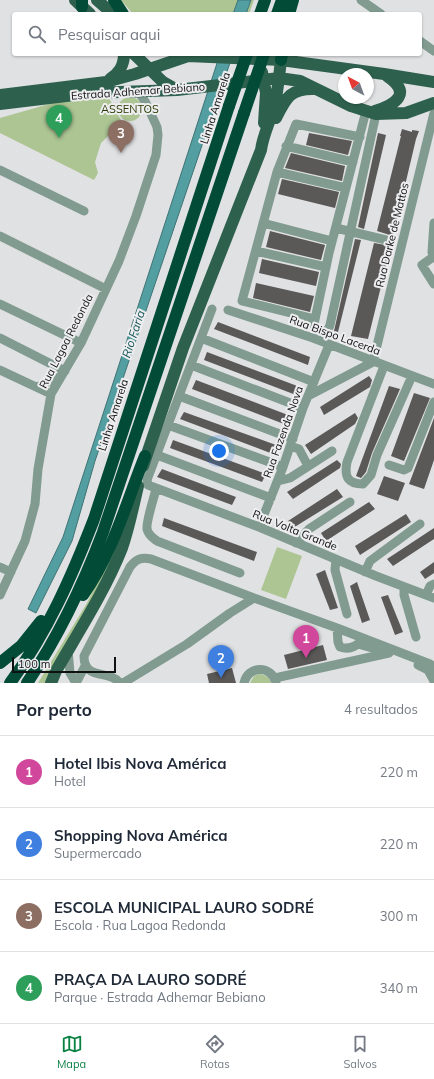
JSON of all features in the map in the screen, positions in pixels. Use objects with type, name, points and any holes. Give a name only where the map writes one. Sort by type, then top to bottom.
[{"type":"highway","points":[[114,0],[122,12]]},
{"type":"highway","points":[[260,12],[265,0]]},
{"type":"highway","points":[[278,12],[282,0]]},
{"type":"highway","points":[[290,12],[293,0]]},
{"type":"highway","points":[[27,683],[39,665],[67,615],[91,564],[116,498],[244,113],[251,56]]},
{"type":"highway","name":"Linha Amarela","points":[[10,683],[33,648],[75,568],[94,518],[229,106],[251,56]]},
{"type":"highway","points":[[67,615],[90,586],[114,540],[151,455]]},
{"type":"highway","points":[[0,663],[21,646],[58,602]]},
{"type":"main road","points":[[97,0],[111,12]]},
{"type":"main road","points":[[106,82],[120,70],[123,64],[124,56]]},
{"type":"main road","points":[[136,56],[163,82],[177,90]]},
{"type":"main road","name":"Estrada Adhemar Bebiano","points":[[0,95],[106,82],[149,69],[182,56]]},
{"type":"main road","name":"Estrada Adhemar Bebiano","points":[[202,56],[281,57],[434,82]]},
{"type":"main road","points":[[251,56],[264,80],[266,93],[262,144]]},
{"type":"main road","points":[[310,56],[320,64]]},
{"type":"main road","points":[[51,683],[56,671],[105,586],[120,552],[183,348],[262,144],[274,106],[281,57]]},
{"type":"main road","points":[[370,113],[386,108],[398,99],[400,91],[399,85],[384,74]]},
{"type":"main road","name":"Estrada Adhemar Bebiano","points":[[0,104],[76,95],[144,95],[279,78],[295,80],[370,113],[406,113],[434,102]]},
{"type":"main road","points":[[262,144],[286,100],[298,90],[317,89]]},
{"type":"street","points":[[361,0],[378,12]]},
{"type":"street","points":[[422,42],[434,51]]},
{"type":"street","name":"Rua Lagoa Redonda","points":[[0,595],[25,541],[35,504],[38,469],[51,394],[81,343],[127,242],[156,155],[158,131],[144,95]]},
{"type":"street","points":[[370,113],[350,231],[329,328],[327,331],[318,331],[314,327],[315,319],[332,241],[360,137],[370,113]]},
{"type":"street","name":"Rua Darke de Mattos","points":[[373,362],[434,113]]},
{"type":"street","points":[[315,319],[242,301],[277,172],[286,146],[296,124],[360,137]]},
{"type":"street","points":[[286,146],[353,162]]},
{"type":"street","points":[[0,170],[84,211]]},
{"type":"street","points":[[277,172],[346,188]]},
{"type":"street","points":[[434,223],[434,258],[422,265],[434,284]]},
{"type":"street","points":[[263,224],[332,241]]},
{"type":"street","points":[[336,228],[386,240]]},
{"type":"street","points":[[0,236],[106,288]]},
{"type":"street","points":[[256,251],[326,267]]},
{"type":"street","points":[[0,304],[81,343]]},
{"type":"street","points":[[212,309],[168,425],[151,455],[271,498]]},
{"type":"street","name":"Rua Bispo Lacerda","points":[[228,310],[329,345],[434,384]]},
{"type":"street","points":[[0,338],[63,374]]},
{"type":"street","points":[[201,338],[314,382]]},
{"type":"street","name":"Rua Fazenda Nova","points":[[259,528],[278,481],[308,396],[329,345]]},
{"type":"street","points":[[308,396],[373,362]]},
{"type":"street","points":[[191,365],[304,408]]},
{"type":"street","points":[[384,366],[347,462],[345,471],[347,478],[355,484],[363,484],[370,475],[377,455],[412,376]]},
{"type":"street","points":[[0,370],[51,394]]},
{"type":"street","points":[[37,387],[63,374]]},
{"type":"street","points":[[179,396],[291,442],[298,449],[308,466]]},
{"type":"street","points":[[389,466],[404,470],[408,468],[434,402]]},
{"type":"street","points":[[168,425],[283,467]]},
{"type":"street","points":[[278,481],[290,478],[332,450]]},
{"type":"street","name":"Rua Volta Grande","points":[[151,455],[147,484],[156,489],[259,528],[430,597]]},
{"type":"street","points":[[156,489],[147,524],[148,533],[152,538],[240,573]]},
{"type":"street","points":[[296,543],[309,529],[350,502]]},
{"type":"street","points":[[365,572],[370,561],[420,524]]},
{"type":"street","points":[[76,683],[85,666],[84,656],[86,651],[130,567],[140,558],[150,559],[337,628],[361,641],[426,669],[434,681]]},
{"type":"street","points":[[336,559],[334,570],[347,614]]},
{"type":"street","points":[[0,567],[11,572]]},
{"type":"street","points":[[430,597],[430,586],[434,584]]},
{"type":"street","points":[[404,587],[404,595],[416,637]]},
{"type":"street","points":[[85,666],[90,671],[110,676],[122,683],[187,644],[230,613],[254,598]]},
{"type":"street","points":[[337,628],[340,647],[349,648],[361,641],[395,650],[430,664],[434,668]]},
{"type":"street","points":[[68,650],[70,673],[76,683]]},
{"type":"street","points":[[244,683],[250,672],[258,669],[269,671],[276,681],[389,653]]},
{"type":"green space","points":[[121,0],[254,0],[250,12],[131,12]]},
{"type":"green space","name":"ASSENTOS","points":[[130,97],[139,100],[142,109],[139,118],[130,121],[121,118],[118,109],[121,100]]},
{"type":"green space","points":[[109,98],[123,124],[116,128],[101,143],[95,162],[98,173],[94,180],[0,133],[0,118],[56,102]]},
{"type":"green space","points":[[119,534],[111,560],[92,598],[45,683],[38,683],[87,603]]},
{"type":"green space","points":[[277,547],[302,556],[286,599],[261,590]]},
{"type":"green space","points":[[259,674],[270,679],[271,683],[250,683],[254,676]]},
{"type":"water","points":[[238,0],[251,0],[247,12],[234,12]]},
{"type":"water","name":"Rio Faria","points":[[219,56],[232,56],[95,461],[72,541],[36,613],[28,609],[63,537]]},
{"type":"building","points":[[402,129],[412,132],[412,130],[419,131],[393,236],[377,231]]},
{"type":"building","points":[[309,133],[352,141],[348,155],[306,145]]},
{"type":"building","points":[[378,133],[386,135],[364,229],[358,227]]},
{"type":"building","points":[[291,153],[345,166],[342,181],[285,168]]},
{"type":"building","points":[[282,179],[339,192],[335,208],[278,194]]},
{"type":"building","points":[[270,231],[325,245],[321,260],[266,247]]},
{"type":"building","points":[[355,239],[361,240],[338,332],[334,331]]},
{"type":"building","points":[[374,243],[391,246],[368,339],[351,336]]},
{"type":"building","points":[[262,259],[319,272],[316,286],[259,273]]},
{"type":"building","points":[[256,283],[314,296],[310,312],[253,298]]},
{"type":"building","points":[[218,322],[310,357],[308,365],[214,329]]},
{"type":"building","points":[[207,352],[300,387],[296,395],[204,360]]},
{"type":"building","points":[[369,376],[372,380],[370,387],[324,415],[320,407]]},
{"type":"building","points":[[196,380],[288,415],[284,424],[192,389]]},
{"type":"building","points":[[389,386],[400,389],[372,453],[366,472],[361,478],[356,476]]},
{"type":"building","points":[[414,393],[430,398],[404,461],[391,456]]},
{"type":"building","points":[[184,412],[276,445],[273,454],[180,419]]},
{"type":"building","points":[[355,413],[358,418],[355,424],[311,454],[305,445]]},
{"type":"building","points":[[434,418],[434,460],[424,489],[409,484]]},
{"type":"building","points":[[173,440],[266,474],[262,482],[170,448]]},
{"type":"building","points":[[337,460],[341,464],[340,468],[293,499],[287,492]]},
{"type":"building","points":[[162,469],[236,497],[232,505],[157,477]]},
{"type":"building","points":[[384,476],[405,483],[398,501],[377,494]]},
{"type":"building","points":[[337,489],[343,497],[293,528],[288,521]]},
{"type":"building","points":[[369,502],[375,509],[326,541],[321,533]]},
{"type":"building","points":[[406,514],[411,522],[360,555],[355,546]]},
{"type":"building","points":[[164,518],[257,552],[254,561],[162,526]]},
{"type":"building","points":[[434,528],[434,539],[393,566],[387,559]]},
{"type":"building","points":[[434,562],[434,573],[425,579],[420,572]]},
{"type":"building","points":[[325,570],[338,608],[330,610],[316,574]]},
{"type":"building","points":[[357,582],[370,620],[362,623],[350,586]]},
{"type":"building","points":[[388,595],[403,632],[395,635],[381,597]]},
{"type":"building","points":[[323,645],[327,660],[288,669],[284,655]]},
{"type":"building","points":[[232,668],[236,683],[209,683],[207,674]]},
{"type":"place","name":"PRAÇA DA LAURO SODRÉ","points":[[59,138]]},
{"type":"place","name":"ESCOLA MUNICIPAL LAURO SODRÉ","points":[[121,153]]},
{"type":"place","name":"Hotel Ibis Nova América","points":[[306,658]]},
{"type":"place","name":"Shopping Nova América","points":[[221,678]]}]
